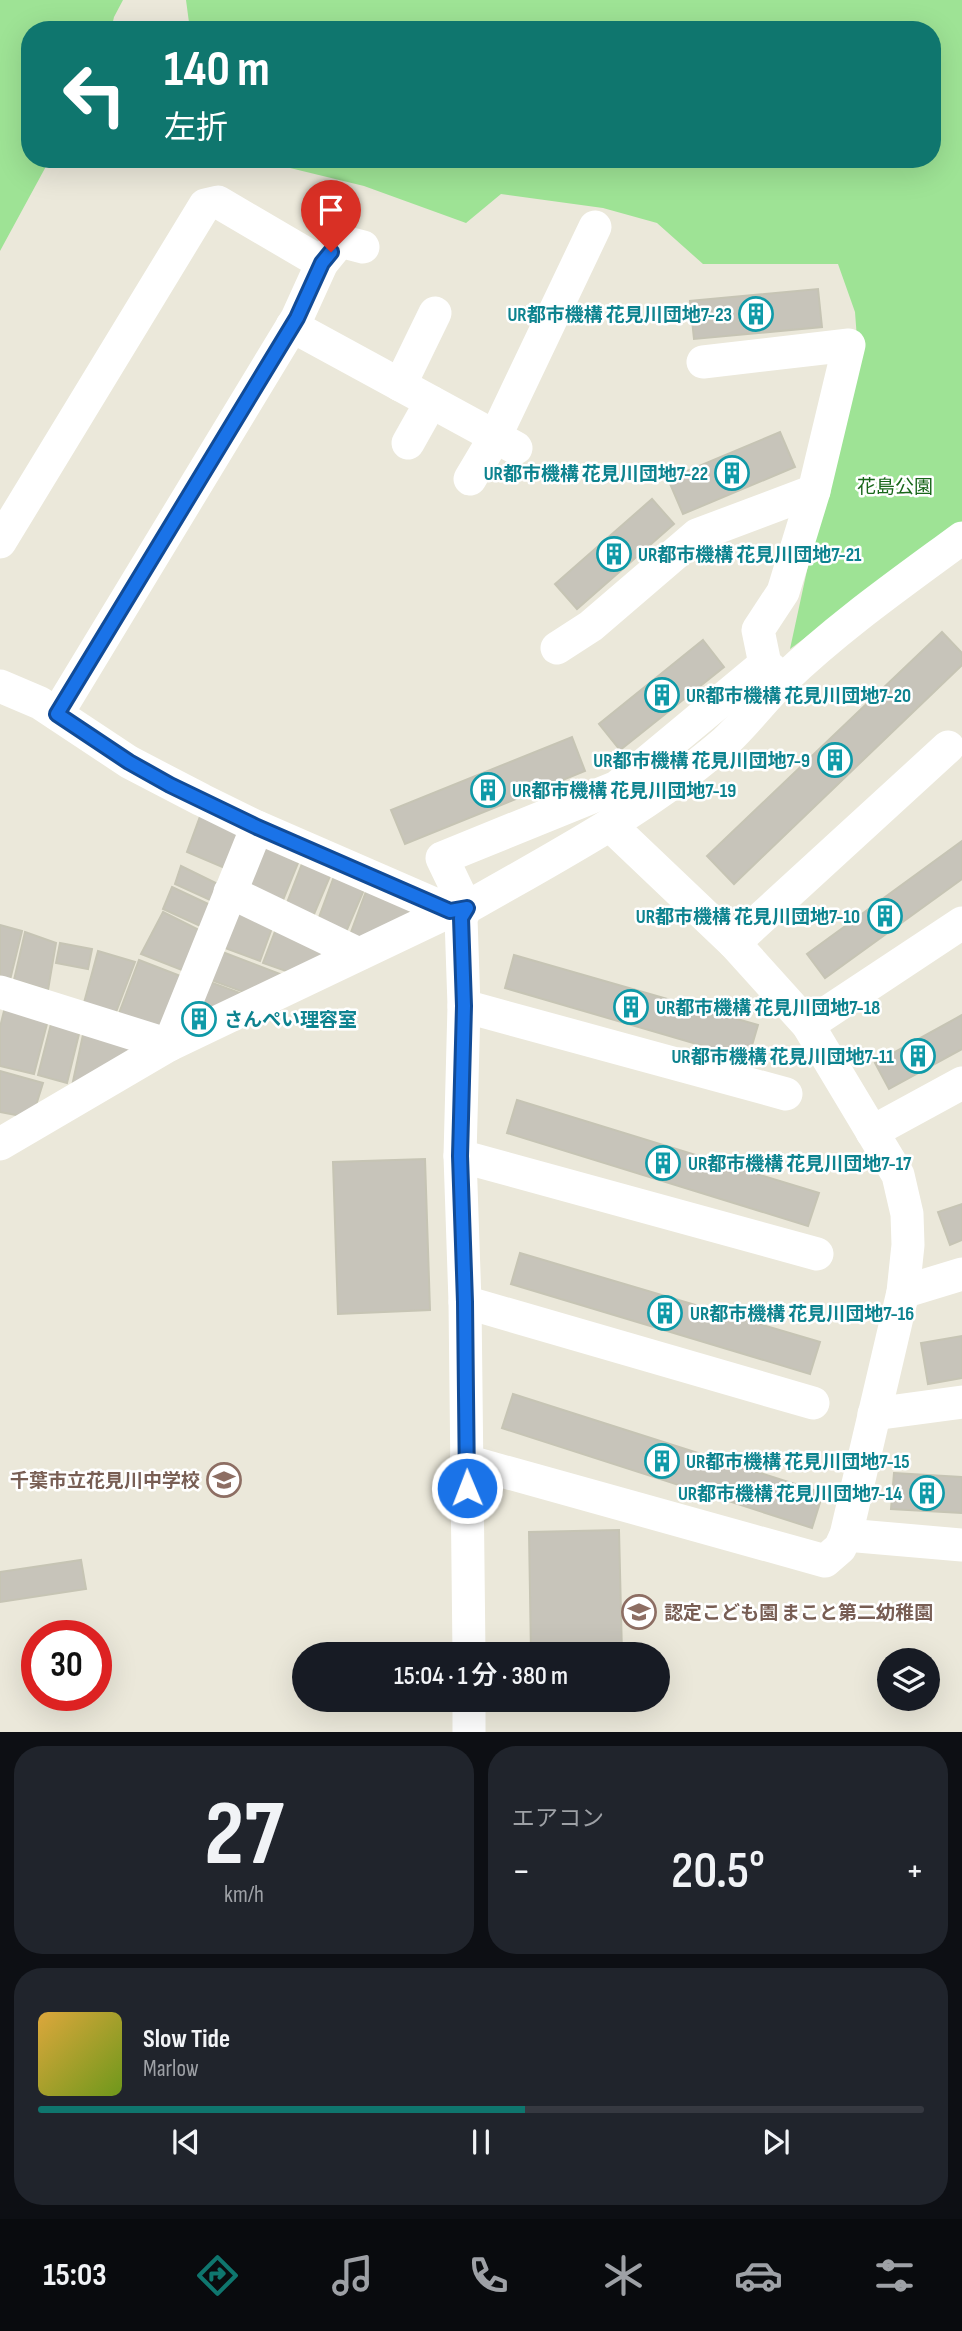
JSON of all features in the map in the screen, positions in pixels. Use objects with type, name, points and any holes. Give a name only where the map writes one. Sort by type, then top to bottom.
[{"type":"street","points":[[0,542],[205,205],[218,202],[322,263]]},
{"type":"street","points":[[470,479],[506,443],[595,227]]},
{"type":"street","points":[[57,714],[292,326],[322,263],[340,240],[363,247]]},
{"type":"street","points":[[400,385],[435,313]]},
{"type":"street","points":[[292,326],[506,443]]},
{"type":"street","points":[[704,362],[849,345],[814,491],[783,592],[758,630],[774,672]]},
{"type":"street","points":[[408,443],[431,402]]},
{"type":"street","points":[[557,648],[591,626],[697,535],[814,491]]},
{"type":"street","points":[[468,1642],[465,1302],[460,1156],[464,1006],[461,918],[442,859],[617,787],[962,538]]},
{"type":"street","points":[[0,1144],[169,1045],[458,909],[610,825],[660,792],[727,740],[774,672]]},
{"type":"street","points":[[0,686],[40,703],[129,762],[257,827],[458,909]]},
{"type":"street","points":[[734,943],[948,747]]},
{"type":"street","points":[[466,1461],[825,1561],[840,1548],[845,1535],[903,1292],[908,1245],[907,1214],[898,1175],[808,1025],[734,943],[610,825]]},
{"type":"street","points":[[169,1045],[257,827]]},
{"type":"street","points":[[230,892],[359,954]]},
{"type":"street","points":[[808,1025],[962,923]]},
{"type":"street","points":[[1,996],[169,1045]]},
{"type":"street","points":[[464,1006],[786,1094]]},
{"type":"street","points":[[872,1132],[962,1083]]},
{"type":"street","points":[[460,1156],[817,1254]]},
{"type":"street","points":[[903,1292],[962,1274]]},
{"type":"street","points":[[465,1302],[813,1403]]},
{"type":"street","points":[[874,1415],[962,1402]]},
{"type":"street","points":[[845,1535],[962,1545]]},
{"type":"street","points":[[469,1712],[470,1732]]},
{"type":"green space","points":[[0,0],[123,0],[113,21],[21,21],[21,168],[45,168],[0,251]]},
{"type":"green space","name":"花島公園","points":[[186,0],[962,0],[962,522],[790,649],[857,339],[855,312],[838,264],[703,264],[657,223],[603,208],[501,194],[466,223],[364,186],[290,168],[941,168],[941,21],[189,21]]},
{"type":"building","name":"UR都市機構 花見川団地7-23","points":[[818,289],[822,327],[694,339],[690,301]]},
{"type":"building","name":"UR都市機構 花見川団地7-22","points":[[780,432],[795,467],[683,514],[668,479]]},
{"type":"building","name":"UR都市機構 花見川団地7-21","points":[[652,499],[674,524],[577,609],[555,584]]},
{"type":"building","name":"UR都市機構 花見川団地7-9","points":[[942,632],[962,653],[962,665],[734,884],[707,856]]},
{"type":"building","name":"UR都市機構 花見川団地7-20","points":[[703,640],[724,667],[620,750],[599,724]]},
{"type":"building","name":"UR都市機構 花見川団地7-19","points":[[572,737],[585,771],[405,844],[391,810]]},
{"type":"building","points":[[202,811],[249,832],[234,872],[187,852]]},
{"type":"building","points":[[258,838],[300,858],[281,905],[236,887]]},
{"type":"building","name":"UR都市機構 花見川団地7-10","points":[[962,841],[962,879],[825,978],[807,954]]},
{"type":"building","points":[[305,856],[333,869],[312,919],[285,908]]},
{"type":"building","points":[[181,866],[228,889],[221,905],[175,884]]},
{"type":"building","points":[[336,871],[366,885],[346,932],[318,920]]},
{"type":"building","points":[[368,886],[408,903],[411,922],[367,943],[350,935]]},
{"type":"building","points":[[172,887],[219,909],[209,930],[163,909]]},
{"type":"building","points":[[232,895],[276,917],[260,961],[214,944]]},
{"type":"building","points":[[163,912],[207,934],[192,974],[141,954]]},
{"type":"building","points":[[279,921],[351,953],[303,977],[263,963]]},
{"type":"building","points":[[0,925],[22,931],[10,980],[0,977]]},
{"type":"building","points":[[25,932],[56,943],[48,990],[14,980]]},
{"type":"building","points":[[60,943],[92,949],[88,969],[56,963]]},
{"type":"building","points":[[212,948],[296,980],[260,998],[200,976]]},
{"type":"building","points":[[98,951],[135,962],[113,1020],[82,1010]]},
{"type":"building","name":"UR都市機構 花見川団地7-18","points":[[514,955],[758,1025],[748,1059],[505,988]]},
{"type":"building","points":[[139,960],[191,980],[167,1041],[115,1024]]},
{"type":"building","name":"さんぺい理容室","points":[[199,978],[256,999],[175,1039]]},
{"type":"building","points":[[5,1007],[48,1020],[34,1074],[0,1066],[0,1027]]},
{"type":"building","name":"UR都市機構 花見川団地7-11","points":[[962,1015],[962,1049],[889,1089],[875,1063]]},
{"type":"building","points":[[52,1020],[80,1030],[67,1083],[38,1075]]},
{"type":"building","points":[[84,1030],[150,1051],[72,1086]]},
{"type":"building","points":[[0,1071],[43,1083],[32,1118],[0,1112]]},
{"type":"building","name":"UR都市機構 花見川団地7-17","points":[[517,1100],[819,1193],[808,1226],[507,1133]]},
{"type":"building","points":[[425,1159],[430,1310],[338,1314],[333,1162]]},
{"type":"building","points":[[962,1204],[962,1240],[950,1245],[938,1212]]},
{"type":"building","name":"UR都市機構 花見川団地7-16","points":[[520,1253],[820,1342],[810,1374],[511,1284]]},
{"type":"building","points":[[962,1336],[962,1378],[928,1384],[921,1343]]},
{"type":"building","name":"UR都市機構 花見川団地7-15","points":[[513,1394],[823,1493],[812,1528],[502,1428]]},
{"type":"building","name":"UR都市機構 花見川団地7-14","points":[[894,1473],[962,1477],[962,1513],[891,1509]]},
{"type":"building","points":[[619,1530],[622,1642],[531,1642],[529,1532]]},
{"type":"building","points":[[81,1560],[86,1589],[0,1602],[0,1572]]},
{"type":"place","name":"UR都市機構 花見川団地7-23","points":[[756,314]]},
{"type":"place","name":"UR都市機構 花見川団地7-22","points":[[732,473]]},
{"type":"place","name":"UR都市機構 花見川団地7-21","points":[[614,554]]},
{"type":"place","name":"UR都市機構 花見川団地7-20","points":[[662,695]]},
{"type":"place","name":"UR都市機構 花見川団地7-9","points":[[835,760]]},
{"type":"place","name":"UR都市機構 花見川団地7-19","points":[[488,790]]},
{"type":"place","name":"UR都市機構 花見川団地7-10","points":[[885,916]]},
{"type":"place","name":"UR都市機構 花見川団地7-18","points":[[631,1007]]},
{"type":"place","name":"さんぺい理容室","points":[[199,1019]]},
{"type":"place","name":"UR都市機構 花見川団地7-11","points":[[918,1056]]},
{"type":"place","name":"UR都市機構 花見川団地7-17","points":[[663,1163]]},
{"type":"place","name":"UR都市機構 花見川団地7-16","points":[[665,1313]]},
{"type":"place","name":"UR都市機構 花見川団地7-15","points":[[662,1461]]},
{"type":"place","name":"千葉市立花見川中学校","points":[[224,1480]]},
{"type":"place","name":"UR都市機構 花見川団地7-14","points":[[927,1493]]},
{"type":"place","name":"認定こども園 まこと第二幼稚園","points":[[639,1612]]},
{"type":"route","points":[[331,252],[322,263],[297,318],[57,714],[129,762],[257,827],[450,911],[467,908],[461,918],[464,1006],[460,1156],[467,1488]]}]
